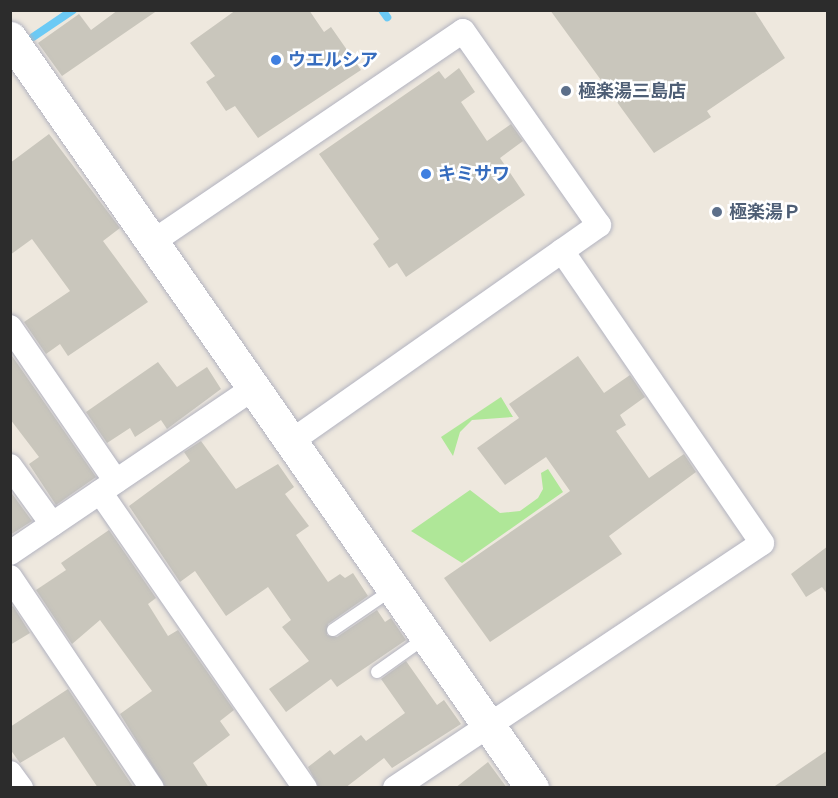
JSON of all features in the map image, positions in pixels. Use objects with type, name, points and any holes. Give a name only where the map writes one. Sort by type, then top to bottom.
[{"type":"street","points":[[151,243],[463,31],[599,225],[290,442]]},
{"type":"street","points":[[16,58],[151,243],[532,788]]},
{"type":"street","points":[[395,788],[762,543],[562,251]]},
{"type":"street","points":[[10,327],[108,486],[305,788]]},
{"type":"street","points":[[10,553],[252,389]]},
{"type":"street","points":[[10,466],[52,524]]},
{"type":"street","points":[[10,577],[152,788]]},
{"type":"street","points":[[10,773],[21,788]]},
{"type":"lane","points":[[333,630],[393,589]]},
{"type":"lane","points":[[377,672],[426,637]]},
{"type":"green space","points":[[501,397],[513,417],[472,420],[460,432],[453,456],[441,437]]},
{"type":"green space","points":[[548,469],[563,492],[462,563],[411,531],[470,490],[500,513],[520,511],[538,498],[543,489],[541,473]]},
{"type":"building","points":[[118,10],[158,10],[62,76],[38,43],[79,14],[91,30]]},
{"type":"building","points":[[236,10],[309,10],[324,32],[331,27],[361,70],[258,138],[235,106],[226,111],[206,82],[215,76],[190,43]]},
{"type":"building","points":[[550,10],[754,10],[785,58],[707,111],[711,117],[654,153]]},
{"type":"building","points":[[459,68],[475,92],[461,102],[487,141],[511,124],[523,141],[500,158],[525,195],[406,277],[397,263],[389,268],[373,244],[379,239],[319,154],[439,71],[445,79]]},
{"type":"building","points":[[49,134],[120,228],[103,241],[148,302],[68,356],[60,344],[46,354],[24,322],[70,291],[32,239],[10,255],[10,163]]},
{"type":"building","points":[[10,353],[96,477],[56,505],[29,464],[39,457],[10,419]]},
{"type":"building","points":[[578,356],[604,393],[630,375],[645,397],[620,415],[626,425],[616,431],[649,478],[684,454],[696,472],[609,536],[622,554],[490,642],[444,578],[570,491],[546,457],[505,485],[477,448],[519,418],[509,404]]},
{"type":"building","points":[[158,362],[177,387],[207,367],[221,389],[167,429],[161,420],[135,437],[130,428],[107,443],[86,412]]},
{"type":"building","points":[[201,441],[236,489],[278,464],[294,487],[285,494],[309,526],[296,535],[328,582],[340,574],[345,578],[353,573],[368,596],[328,624],[327,635],[337,637],[377,610],[385,622],[391,618],[406,640],[337,687],[331,679],[286,712],[269,689],[309,661],[282,627],[291,620],[268,587],[226,616],[195,571],[180,582],[129,506],[190,461],[184,452]]},
{"type":"building","points":[[10,491],[32,521],[10,535]]},
{"type":"building","points":[[109,530],[156,598],[148,604],[168,636],[178,630],[234,710],[220,721],[230,735],[193,763],[209,788],[166,788],[120,714],[152,691],[100,620],[72,644],[36,590],[66,570],[61,563]]},
{"type":"building","points":[[828,546],[828,595],[822,587],[806,597],[791,574]]},
{"type":"building","points":[[13,606],[30,633],[10,645],[10,608]]},
{"type":"building","points":[[406,661],[437,705],[444,700],[461,724],[392,768],[384,758],[345,788],[319,788],[308,767],[330,750],[334,755],[361,735],[366,741],[405,713],[381,679]]},
{"type":"building","points":[[68,689],[134,788],[98,788],[64,737],[20,763],[10,749],[10,727]]},
{"type":"building","points":[[828,750],[828,788],[772,788]]},
{"type":"building","points":[[488,762],[507,788],[455,788]]},
{"type":"waterway","points":[[33,37],[73,10]]},
{"type":"waterway","points":[[382,10],[387,17]]},
{"type":"place","name":"ウエルシア","points":[[276,60]]},
{"type":"place","name":"極楽湯三島店","points":[[566,91]]},
{"type":"place","name":"キミサワ","points":[[426,174]]},
{"type":"place","name":"極楽湯Ｐ","points":[[717,212]]}]
